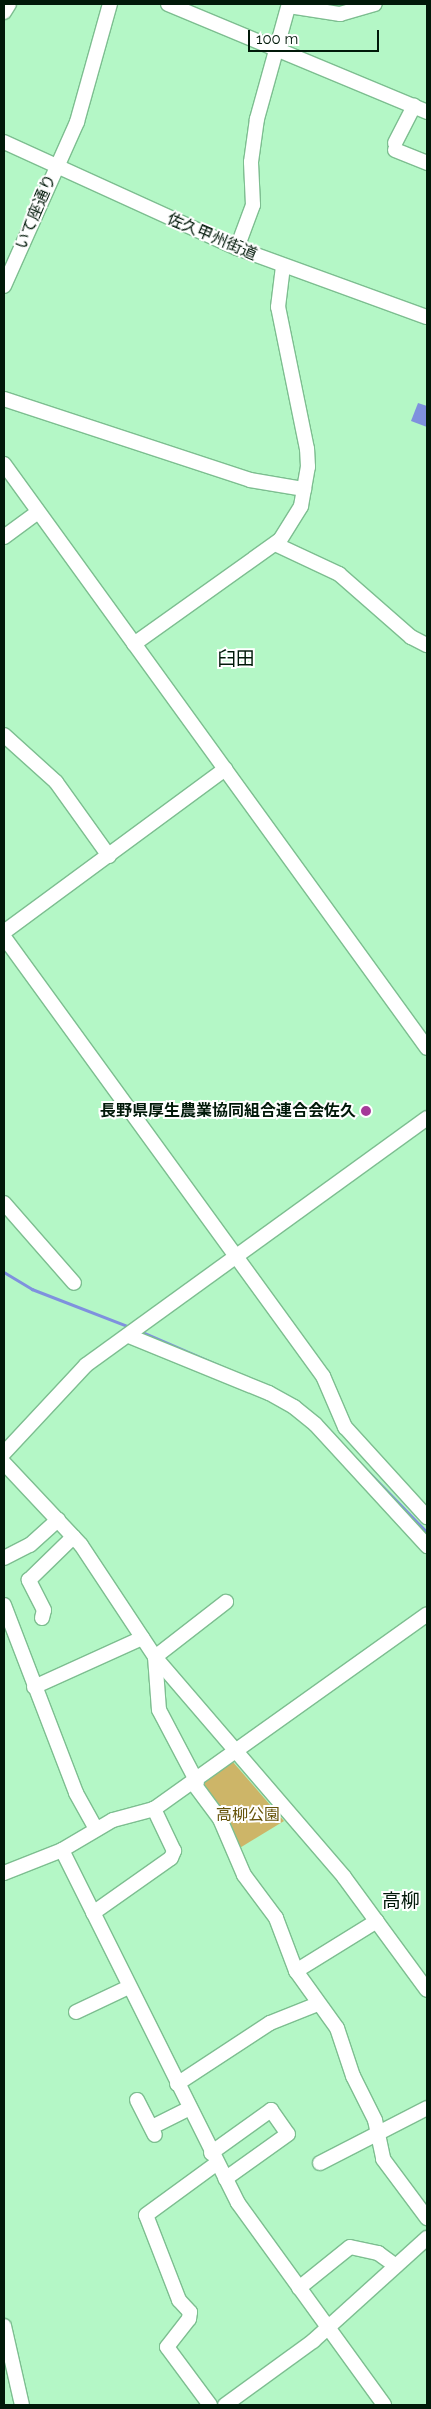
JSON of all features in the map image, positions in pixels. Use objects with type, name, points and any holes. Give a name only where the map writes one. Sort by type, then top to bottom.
[{"type":"street","points":[[4,12],[9,4]]},
{"type":"street","name":"いて座通り","points":[[4,286],[83,104],[97,39],[110,4]]},
{"type":"street","points":[[168,4],[279,47],[421,109],[395,146],[427,163]]},
{"type":"street","points":[[237,248],[253,205],[251,162],[256,119],[279,47],[289,5],[340,14],[375,4]]},
{"type":"street","name":"佐久甲州街道","points":[[4,142],[237,248],[427,317]]},
{"type":"street","points":[[134,644],[274,544],[294,521],[304,489],[307,449],[277,301],[283,266]]},
{"type":"street","points":[[4,399],[250,480],[304,489]]},
{"type":"street","points":[[4,464],[427,1048]]},
{"type":"street","points":[[4,537],[38,512]]},
{"type":"street","points":[[274,544],[339,574],[412,637],[427,645]]},
{"type":"street","points":[[4,736],[56,782],[109,856]]},
{"type":"street","points":[[4,932],[225,769]]},
{"type":"street","points":[[4,936],[323,1376],[345,1426],[427,1517]]},
{"type":"street","points":[[4,1453],[76,1374],[427,1118]]},
{"type":"street","points":[[4,1203],[74,1283]]},
{"type":"street","points":[[134,1332],[269,1393],[294,1407],[315,1424],[427,1546]]},
{"type":"street","points":[[4,1463],[73,1537],[106,1579],[155,1657],[344,1877],[427,1990]]},
{"type":"street","points":[[4,1558],[30,1546],[58,1520]]},
{"type":"street","points":[[42,1618],[44,1610],[29,1580],[73,1537]]},
{"type":"street","points":[[155,1657],[226,1602]]},
{"type":"street","points":[[4,1605],[34,1687],[80,1802],[96,1829]]},
{"type":"street","points":[[4,1873],[62,1850],[96,1829],[154,1809],[237,1753],[427,1614]]},
{"type":"street","points":[[34,1687],[142,1638]]},
{"type":"street","points":[[155,1657],[159,1710],[195,1783],[220,1819],[244,1875],[276,1918],[296,1971],[337,2028],[379,2134],[383,2159],[427,2218]]},
{"type":"street","points":[[93,1913],[171,1858],[174,1851],[154,1809]]},
{"type":"street","points":[[62,1850],[238,2203],[384,2405]]},
{"type":"street","points":[[296,1971],[377,1921]]},
{"type":"street","points":[[76,2012],[129,1987]]},
{"type":"street","points":[[178,2084],[270,2023],[318,2004]]},
{"type":"street","points":[[137,2100],[154,2132],[190,2108]]},
{"type":"street","points":[[320,2162],[379,2134],[427,2108]]},
{"type":"street","points":[[210,2405],[167,2347],[190,2316],[179,2300],[146,2215],[271,2110],[288,2134],[225,2179]]},
{"type":"street","points":[[225,2405],[328,2329],[427,2238]]},
{"type":"street","points":[[299,2288],[350,2247],[378,2253],[396,2266]]},
{"type":"street","points":[[4,2326],[22,2405]]},
{"type":"green space","name":"高柳公園","points":[[233,1762],[284,1821],[238,1849],[201,1785]]},
{"type":"water","points":[[418,403],[427,406],[427,427],[411,421]]},
{"type":"waterway","points":[[4,1272],[32,1289],[130,1327]]},
{"type":"waterway","points":[[142,1332],[279,1391]]},
{"type":"waterway","points":[[339,1441],[427,1532]]},
{"type":"place","name":"長野県厚生農業協同組合連合会佐久","points":[[366,1111]]},
{"type":"district","name":"臼田","points":[[236,659]]},
{"type":"district","name":"高柳","points":[[401,1901]]}]
